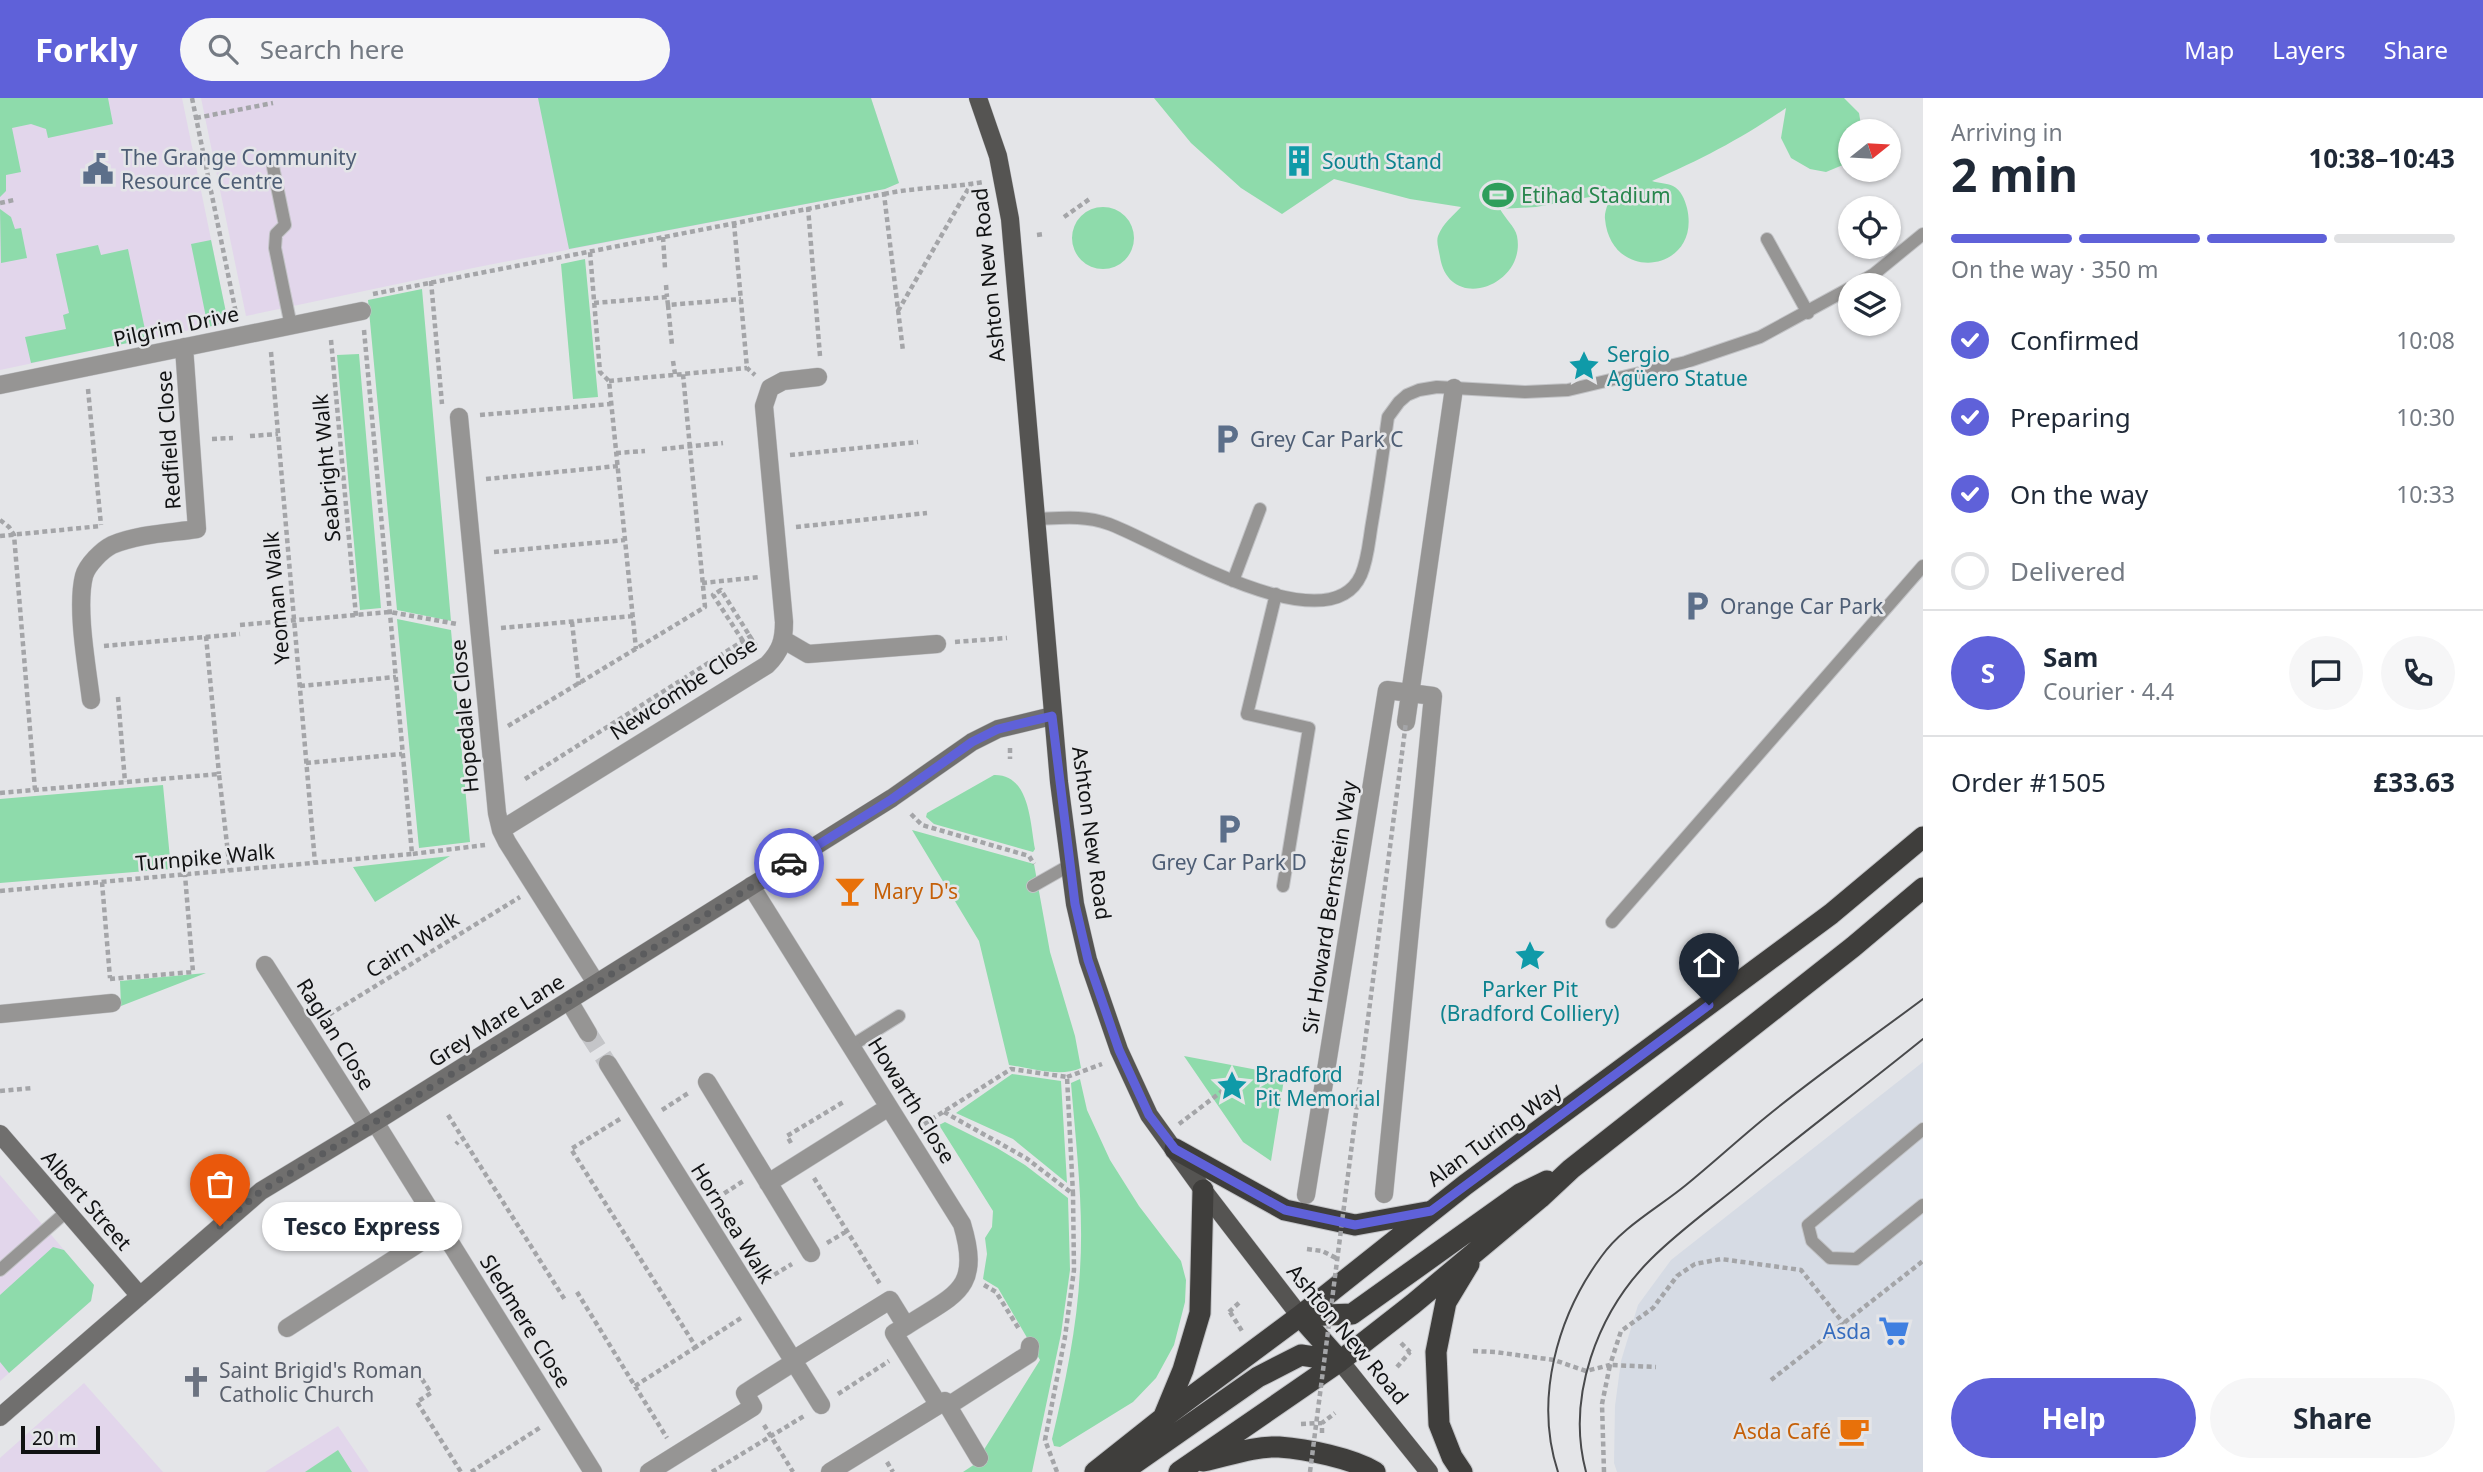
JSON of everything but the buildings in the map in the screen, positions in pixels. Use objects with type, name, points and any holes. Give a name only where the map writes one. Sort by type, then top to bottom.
[{"type":"highway","name":"Alan Turing Way","points":[[1095,1472],[1300,1316],[1431,1211],[1831,914],[1923,837]]},
{"type":"highway","points":[[1185,1468],[1340,1361],[1413,1304],[1540,1198],[1571,1168],[1853,947],[1923,888]]},
{"type":"highway","points":[[1169,1142],[1285,1210],[1355,1225],[1431,1211]]},
{"type":"highway","points":[[1300,1316],[1352,1314],[1520,1195],[1571,1168]]},
{"type":"highway","points":[[1163,1418],[1183,1370],[1200,1314],[1203,1190]]},
{"type":"highway","points":[[1462,1472],[1452,1457],[1439,1424],[1436,1344],[1446,1302],[1479,1247]]},
{"type":"highway","name":"Ashton New Road","points":[[1300,1316],[1340,1361]]},
{"type":"highway","points":[[1122,1472],[1258,1377],[1301,1354],[1340,1361]]},
{"type":"highway","points":[[1185,1468],[1247,1451],[1278,1447],[1320,1454],[1375,1472]]},
{"type":"main road","name":"Ashton New Road","points":[[978,98],[998,156],[1010,219],[1052,716],[1075,904],[1088,960],[1122,1056],[1149,1115],[1300,1316]]},
{"type":"main road","name":"Ashton New Road","points":[[1340,1361],[1429,1472]]},
{"type":"street","name":"Pilgrim Drive","points":[[0,385],[362,311]]},
{"type":"street","name":"Redfield Close","points":[[110,546],[126,540],[197,529],[184,347]]},
{"type":"street","name":"Newcombe Close","points":[[504,836],[767,665],[777,655],[783,640],[784,622],[764,406],[770,388],[783,381],[818,377]]},
{"type":"street","points":[[1406,722],[1454,388]]},
{"type":"street","name":"Hopedale Close","points":[[459,417],[496,813],[504,836],[596,983]]},
{"type":"street","points":[[90,700],[82,606],[84,575],[110,546]]},
{"type":"street","points":[[783,640],[808,654],[937,644]]},
{"type":"street","name":"Sir Howard Bernstein Way","points":[[1306,1195],[1387,690],[1410,693]]},
{"type":"street","points":[[1384,1194],[1433,696],[1410,693]]},
{"type":"street","name":"Grey Mare Lane","points":[[0,1417],[261,1191],[372,1125],[892,799],[972,742],[998,729],[1052,716]]},
{"type":"street","name":"Howarth Close","points":[[751,886],[962,1224],[970,1250],[968,1275]]},
{"type":"street","name":"Raglan Close","points":[[265,965],[372,1125]]},
{"type":"street","points":[[569,1001],[588,1033]]},
{"type":"street","points":[[0,1014],[112,1003]]},
{"type":"street","name":"Hornsea Walk","points":[[608,1065],[821,1405]]},
{"type":"street","points":[[707,1082],[811,1253]]},
{"type":"street","points":[[764,1177],[803,1160],[889,1107]]},
{"type":"street","name":"Sledmere Close","points":[[372,1125],[441,1229],[593,1472]]},
{"type":"street","name":"Albert Street","points":[[0,1134],[139,1296]]},
{"type":"street","points":[[288,1328],[441,1229]]},
{"type":"street","points":[[968,1275],[957,1293],[894,1333],[979,1458]]},
{"type":"street","points":[[649,1472],[753,1407],[745,1393],[890,1300],[906,1326]]},
{"type":"street","points":[[830,1472],[1029,1354],[1030,1346]]},
{"type":"lane","points":[[273,167],[285,225],[276,234],[275,248],[290,326]]},
{"type":"lane","points":[[1875,273],[1923,233]]},
{"type":"lane","points":[[1767,239],[1808,313]]},
{"type":"lane","points":[[1035,519],[1086,517],[1111,524],[1233,581],[1311,601],[1337,598],[1360,578],[1367,551],[1388,418],[1391,411],[1407,395],[1419,390],[1454,388],[1525,392],[1568,390],[1686,362],[1760,337],[1838,295]]},
{"type":"lane","points":[[1233,581],[1260,509]]},
{"type":"lane","points":[[1612,922],[1923,566]]},
{"type":"lane","points":[[1276,594],[1247,715],[1309,728],[1283,886]]},
{"type":"lane","points":[[1038,883],[1070,865]]},
{"type":"lane","points":[[851,1046],[899,1016]]},
{"type":"lane","points":[[1923,1129],[1808,1225],[1812,1241],[1830,1258],[1856,1259],[1923,1205]]},
{"type":"lane","points":[[0,1270],[66,1212]]},
{"type":"path","points":[[192,98],[241,336]]},
{"type":"path","points":[[196,118],[274,103]]},
{"type":"path","points":[[412,854],[360,296],[910,188],[971,184],[898,311]]},
{"type":"path","points":[[884,194],[903,351]]},
{"type":"path","points":[[1064,217],[1091,198]]},
{"type":"path","points":[[0,203],[14,200]]},
{"type":"path","points":[[808,207],[820,358]]},
{"type":"path","points":[[609,381],[747,368],[734,223]]},
{"type":"path","points":[[1037,235],[1044,234]]},
{"type":"path","points":[[663,237],[665,268]]},
{"type":"path","points":[[590,252],[600,372],[609,381],[636,649]]},
{"type":"path","points":[[431,281],[443,418],[611,404]]},
{"type":"path","points":[[666,285],[672,345]]},
{"type":"path","points":[[594,303],[667,297]]},
{"type":"path","points":[[668,305],[741,299]]},
{"type":"path","name":"Seabright Walk","points":[[329,318],[356,615]]},
{"type":"path","name":"Yeoman Walk","points":[[269,330],[315,863]]},
{"type":"path","points":[[673,361],[675,374]]},
{"type":"path","points":[[86,367],[101,525],[110,546]]},
{"type":"path","points":[[489,737],[705,607],[683,374]]},
{"type":"path","points":[[250,436],[278,434]]},
{"type":"path","points":[[769,457],[918,442]]},
{"type":"path","points":[[662,449],[723,443]]},
{"type":"path","points":[[616,453],[645,451]]},
{"type":"path","points":[[465,481],[618,466]]},
{"type":"path","points":[[775,529],[927,513]]},
{"type":"path","points":[[0,520],[14,535],[35,790]]},
{"type":"path","points":[[0,536],[101,525]]},
{"type":"path","points":[[472,554],[625,540]]},
{"type":"path","points":[[702,583],[779,575]]},
{"type":"path","points":[[525,779],[743,642],[751,634],[721,590],[713,595],[743,642]]},
{"type":"path","points":[[240,625],[390,612],[451,625],[479,626],[633,616]]},
{"type":"path","points":[[572,622],[579,685]]},
{"type":"path","points":[[86,648],[240,634]]},
{"type":"path","points":[[206,636],[230,871]]},
{"type":"path","points":[[937,644],[1007,638]]},
{"type":"path","points":[[300,686],[396,677]]},
{"type":"path","points":[[118,698],[125,782]]},
{"type":"path","points":[[1310,1472],[1406,722]]},
{"type":"path","points":[[1010,748],[1010,759]]},
{"type":"path","points":[[306,763],[402,754]]},
{"type":"path","points":[[0,793],[219,774]]},
{"type":"path","points":[[911,814],[922,825],[1029,856],[1038,883]]},
{"type":"path","name":"Turnpike Walk","points":[[0,891],[412,854],[504,836]]},
{"type":"path","points":[[110,979],[193,972],[185,875]]},
{"type":"path","points":[[102,882],[112,1003]]},
{"type":"path","name":"Cairn Walk","points":[[306,1029],[535,887]]},
{"type":"path","points":[[907,1135],[1011,1069],[1067,1077],[1122,1056]]},
{"type":"path","points":[[1057,1472],[1045,1440],[1065,1337],[1074,1270],[1067,1077]]},
{"type":"path","points":[[696,1347],[571,1149],[707,1082]]},
{"type":"path","points":[[0,1091],[32,1088]]},
{"type":"path","points":[[1169,1142],[1225,1089]]},
{"type":"path","points":[[802,1137],[792,1143],[787,1136],[845,1101]]},
{"type":"path","points":[[944,1112],[1026,1158],[1073,1194]]},
{"type":"path","points":[[448,1115],[565,1300]]},
{"type":"path","points":[[448,1131],[456,1126]]},
{"type":"path","points":[[803,1160],[890,1300]]},
{"type":"path","points":[[698,1210],[764,1177]]},
{"type":"path","points":[[1307,1249],[1322,1251],[1342,1261]]},
{"type":"path","points":[[1604,1472],[1602,1404],[1609,1365],[1621,1331],[1653,1308],[1684,1270],[1709,1260],[1721,1259],[1801,1270],[1844,1324]]},
{"type":"path","points":[[1771,1380],[1923,1261]]},
{"type":"path","points":[[968,1275],[996,1292],[1030,1346]]},
{"type":"path","points":[[578,1292],[677,1454]]},
{"type":"path","points":[[1219,1316],[1230,1312],[1241,1301]]},
{"type":"path","points":[[635,1386],[759,1306]]},
{"type":"path","points":[[1230,1312],[1245,1338]]},
{"type":"path","points":[[1473,1351],[1554,1360],[1586,1371],[1609,1365],[1656,1367]]},
{"type":"path","points":[[1397,1367],[1410,1352]]},
{"type":"path","points":[[422,1379],[431,1393],[417,1402],[461,1472]]},
{"type":"path","points":[[753,1407],[793,1472]]},
{"type":"path","points":[[1322,1440],[1322,1423],[1335,1413]]},
{"type":"path","points":[[471,1472],[558,1416]]},
{"type":"shaded area","name":"The Grange Community Resource Centre","points":[[0,98],[182,98],[228,322],[0,370]]},
{"type":"shaded area","points":[[201,98],[871,98],[899,183],[885,189],[478,267],[246,316]]},
{"type":"shaded area","points":[[1923,1062],[1923,1472],[1617,1472],[1614,1463],[1615,1406],[1621,1361],[1638,1305],[1671,1260]]},
{"type":"shaded area","points":[[0,1175],[94,1285],[91,1301],[0,1381]]},
{"type":"shaded area","points":[[84,1383],[163,1472],[0,1472],[0,1458]]},
{"type":"shaded area","points":[[338,1426],[369,1472],[265,1472]]},
{"type":"green space","points":[[0,98],[108,98],[113,124],[48,138],[46,129],[31,124],[12,128],[21,172],[6,175],[6,191],[0,197]]},
{"type":"green space","points":[[538,98],[871,98],[899,183],[885,189],[569,249]]},
{"type":"green space","name":"Etihad Stadium","points":[[1154,98],[1844,98],[1859,113],[1860,119],[1838,119],[1838,167],[1826,172],[1810,169],[1791,158],[1781,138],[1786,108],[1721,148],[1652,181],[1671,185],[1680,193],[1687,208],[1688,230],[1681,246],[1669,257],[1654,262],[1638,261],[1622,254],[1611,240],[1605,216],[1611,193],[1536,207],[1500,209],[1516,233],[1517,254],[1510,268],[1499,280],[1486,287],[1471,289],[1457,285],[1446,275],[1437,243],[1443,227],[1461,207],[1410,199],[1334,179],[1282,214],[1241,188],[1191,143]]},
{"type":"green space","points":[[1103,207],[1115,209],[1125,216],[1132,226],[1132,250],[1125,260],[1115,267],[1103,269],[1091,267],[1081,260],[1074,250],[1072,238],[1074,226],[1081,216],[1091,209]]},
{"type":"green space","points":[[0,209],[11,217],[15,229],[21,228],[27,258],[1,263]]},
{"type":"green space","points":[[211,240],[228,322],[208,327],[191,244]]},
{"type":"green space","points":[[98,245],[101,255],[128,249],[147,339],[31,363],[25,337],[66,329],[63,315],[69,313],[56,254]]},
{"type":"green space","points":[[585,259],[598,397],[573,399],[561,264]]},
{"type":"green space","points":[[422,289],[451,621],[397,610],[368,300]]},
{"type":"green space","points":[[359,354],[381,608],[360,610],[337,355]]},
{"type":"green space","points":[[397,619],[451,630],[470,842],[419,848]]},
{"type":"green space","points":[[994,775],[1015,782],[1021,791],[1029,814],[1035,849],[1033,852],[934,824],[926,817],[927,813]]},
{"type":"green space","points":[[163,785],[171,869],[0,883],[0,799]]},
{"type":"green space","points":[[912,830],[1034,864],[1050,952],[1075,1036],[1081,1068],[1055,1072],[1009,1065],[979,941]]},
{"type":"green space","points":[[450,856],[375,902],[353,867]]},
{"type":"green space","points":[[206,973],[121,1006],[120,981]]},
{"type":"green space","points":[[1184,1056],[1263,1071],[1259,1088],[1285,1073],[1271,1161],[1243,1142]]},
{"type":"green space","points":[[1012,1074],[1061,1081],[1067,1183],[1013,1139],[956,1113]]},
{"type":"green space","points":[[1080,1079],[1087,1110],[1110,1160],[1139,1206],[1181,1261],[1186,1280],[1185,1302],[1174,1345],[1156,1378],[1133,1402],[1060,1447],[1054,1446],[1052,1439],[1070,1356],[1080,1270],[1080,1200],[1071,1083]]},
{"type":"green space","points":[[945,1122],[1025,1165],[1068,1198],[1070,1270],[1061,1334],[1032,1472],[963,1472],[975,1464],[1040,1360],[998,1288],[983,1279],[987,1254],[985,1238],[992,1227],[993,1211],[939,1125]]},
{"type":"green space","points":[[53,1247],[64,1250],[94,1285],[91,1301],[9,1373],[0,1362],[0,1295]]},
{"type":"green space","points":[[338,1450],[352,1472],[305,1472]]},
{"type":"tunnel","points":[[588,1033],[608,1064]]},
{"type":"tram line","points":[[1558,1472],[1548,1416],[1554,1360],[1572,1306],[1601,1257],[1619,1236],[1686,1185],[1785,1101],[1923,999]]},
{"type":"tram line","points":[[1586,1472],[1580,1415],[1584,1386],[1601,1330],[1632,1281],[1651,1259],[1687,1227],[1923,1039]]},
{"type":"way so far","points":[[220,1226],[261,1191],[789,863]]},
{"type":"place","name":"South Stand","points":[[1299,161]]},
{"type":"place","name":"The Grange Community Resource Centre","points":[[98,169]]},
{"type":"place","name":"Etihad Stadium","points":[[1498,195]]},
{"type":"place","name":"Sergio Agüero Statue","points":[[1584,366]]},
{"type":"place","name":"Grey Car Park C","points":[[1227,439]]},
{"type":"place","name":"Orange Car Park","points":[[1697,606]]},
{"type":"place","name":"Grey Car Park D","points":[[1229,829]]},
{"type":"place","name":"Mary D's","points":[[850,891]]},
{"type":"place","name":"Parker Pit (Bradford Colliery)","points":[[1530,956]]},
{"type":"place","name":"Bradford Pit Memorial","points":[[1232,1086]]},
{"type":"place","name":"Tesco Express","points":[[220,1226]]},
{"type":"place","name":"Asda","points":[[1894,1331]]},
{"type":"place","name":"Saint Brigid's Roman Catholic Church","points":[[196,1382]]},
{"type":"place","name":"Asda Café","points":[[1854,1431]]},
{"type":"route","points":[[789,863],[892,799],[972,742],[998,729],[1052,716],[1075,904],[1088,960],[1119,1050],[1149,1115],[1175,1149],[1285,1210],[1355,1225],[1431,1211],[1709,1005]]}]
